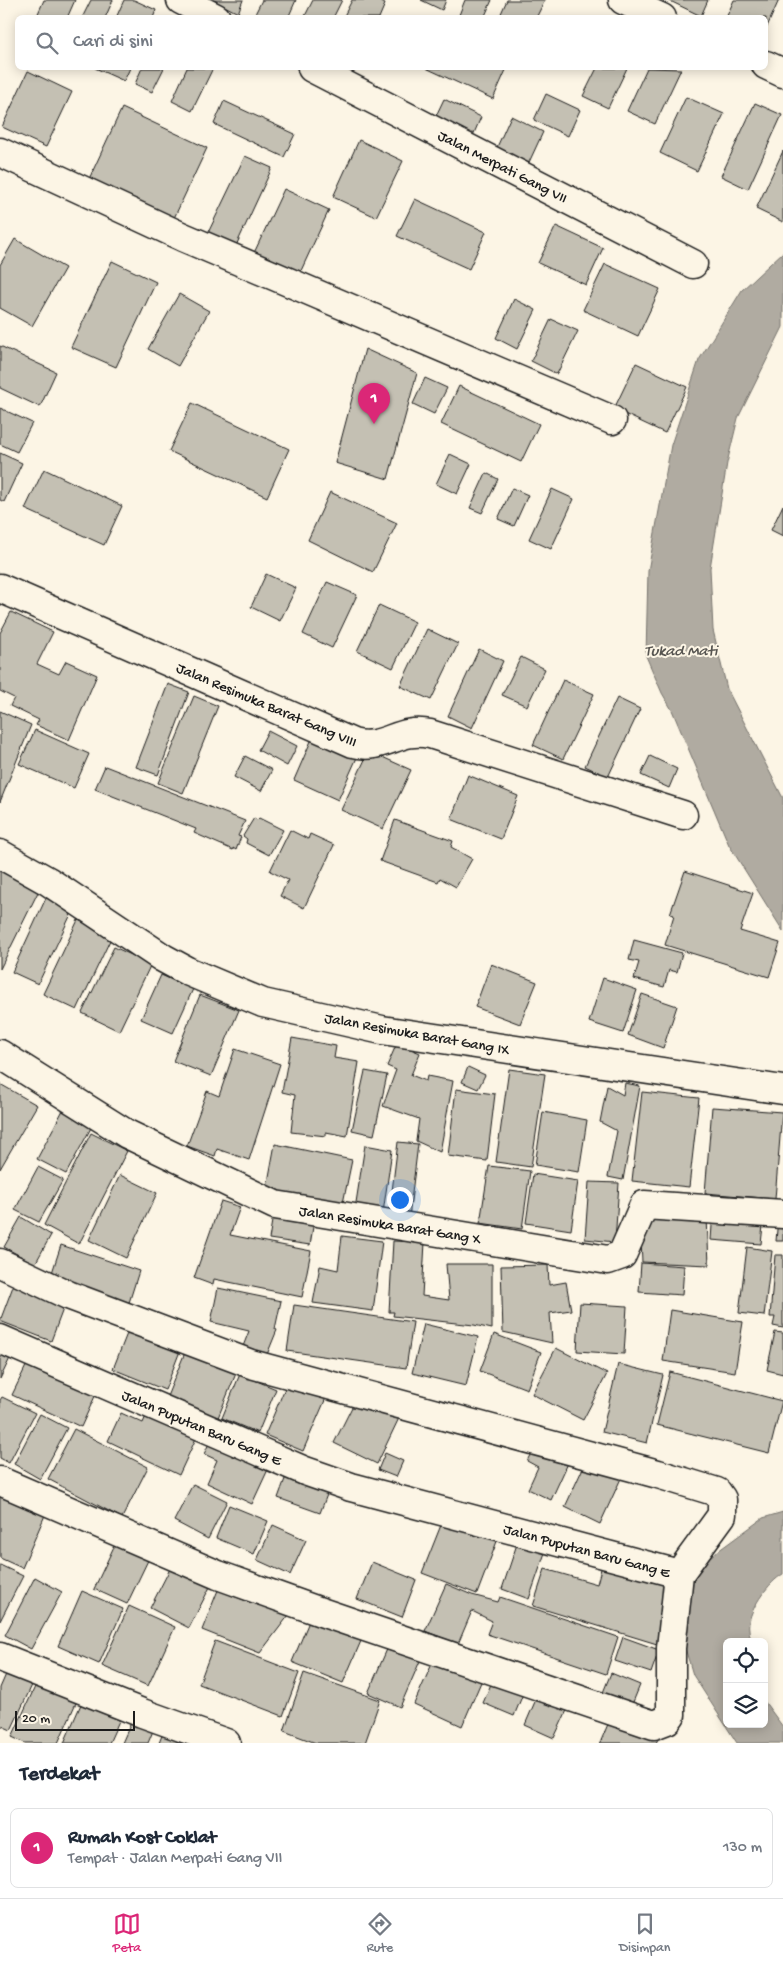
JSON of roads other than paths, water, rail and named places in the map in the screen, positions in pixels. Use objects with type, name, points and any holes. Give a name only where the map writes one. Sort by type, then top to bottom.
[{"type":"street","points":[[181,0],[210,15]]},
{"type":"street","points":[[623,0],[656,15]]},
{"type":"street","points":[[768,66],[783,73]]},
{"type":"street","name":"Jalan Merpati Gang VII","points":[[316,70],[693,264]]},
{"type":"street","points":[[0,152],[183,237],[612,420]]},
{"type":"street","name":"Jalan Resimuka Barat Gang VIII","points":[[0,588],[353,743],[364,746],[376,745],[417,731],[684,815]]},
{"type":"street","name":"Jalan Resimuka Barat Gang IX","points":[[0,854],[48,881],[163,958],[187,971],[263,1003],[382,1030],[783,1090]]},
{"type":"street","name":"Jalan Resimuka Barat Gang X","points":[[0,1054],[127,1134],[275,1205],[608,1260],[622,1255],[644,1205],[783,1214]]},
{"type":"street","points":[[0,1263],[68,1294],[251,1364],[658,1474],[717,1492],[722,1499],[722,1515],[679,1574]]},
{"type":"street","name":"Jalan Puputan Baru Gang E","points":[[0,1339],[305,1471],[351,1487],[679,1574],[671,1648],[671,1715],[667,1720],[654,1725],[321,1612],[218,1575],[0,1481]]},
{"type":"street","points":[[0,1657],[142,1713],[226,1743]]},
{"type":"water","name":"Tukad Mati","points":[[783,252],[783,327],[738,418],[727,463],[710,568],[713,630],[727,689],[783,798],[783,931],[729,845],[672,710],[662,693],[646,656],[648,571],[671,445],[699,360],[742,290]]},
{"type":"water","points":[[783,1512],[783,1574],[767,1588],[757,1602],[749,1624],[750,1638],[723,1638],[723,1721],[693,1675],[681,1634],[685,1592],[694,1574],[707,1559],[763,1518]]},
{"type":"water","points":[[768,1706],[783,1727],[783,1743],[737,1743],[727,1728],[768,1728]]},
{"type":"place","name":"Rumah Kost Coklat","points":[[374,424]]}]
